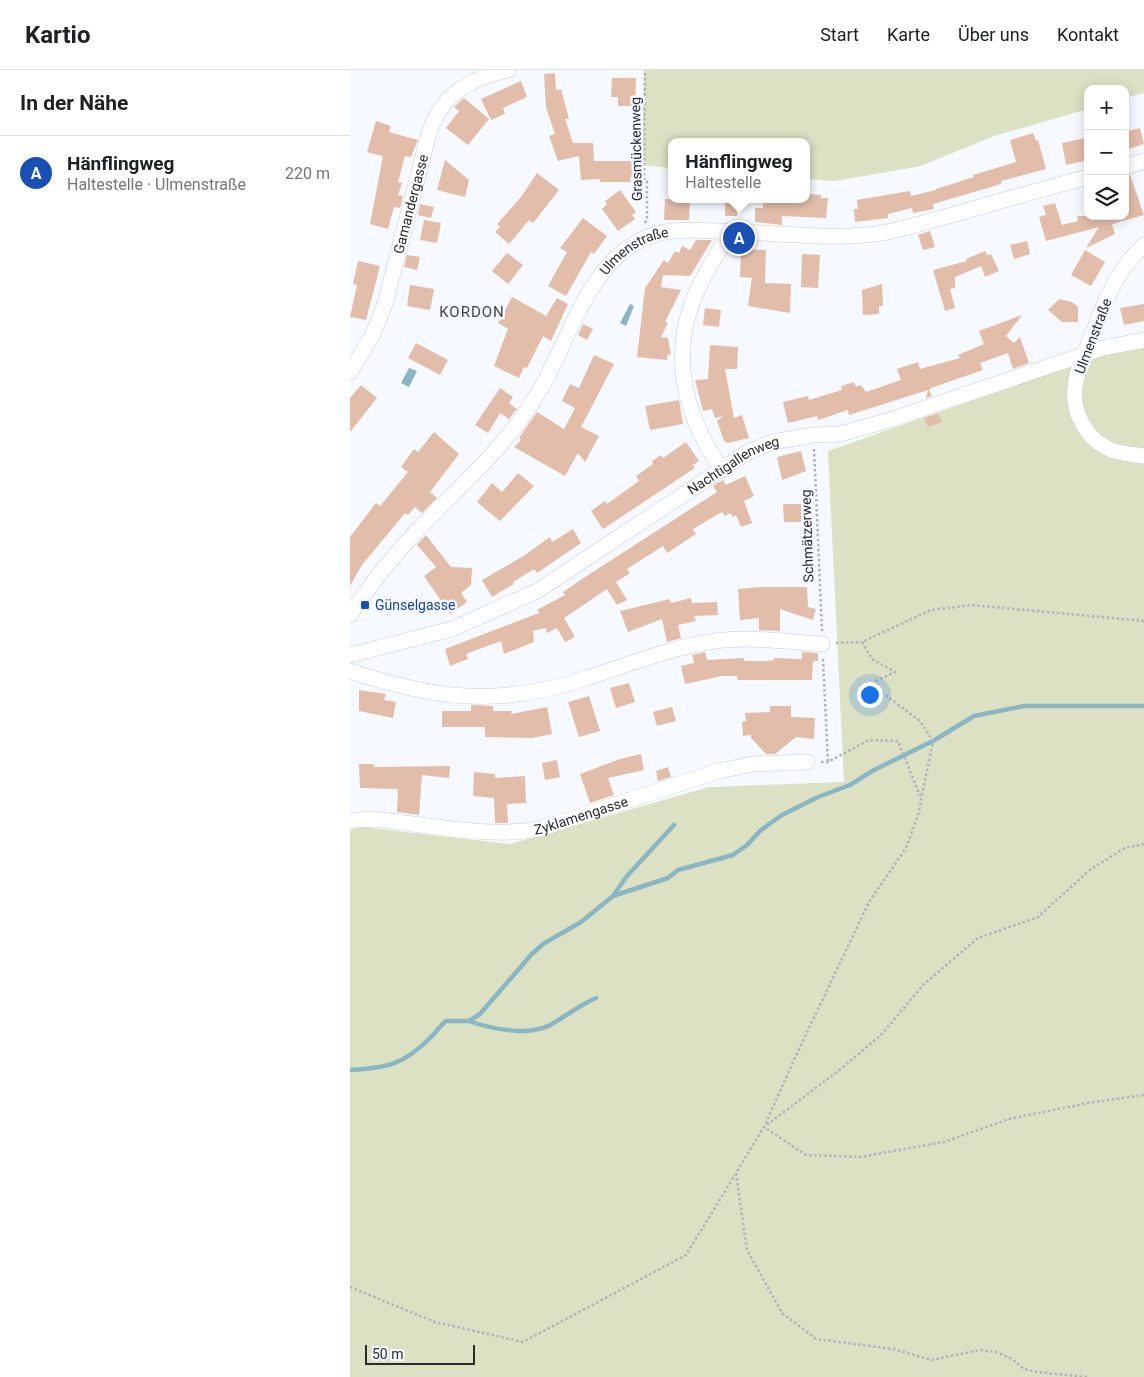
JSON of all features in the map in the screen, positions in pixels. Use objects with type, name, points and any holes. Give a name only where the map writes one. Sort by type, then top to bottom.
[{"type":"street","name":"Gamandergasse","points":[[350,372],[364,353],[382,312],[429,133],[436,116],[446,100],[464,85],[508,70]]},
{"type":"street","points":[[1129,166],[1144,161]]},
{"type":"street","name":"Ulmenstraße","points":[[350,615],[375,578],[413,535],[484,464],[523,416],[542,387],[595,284],[615,258],[638,242],[662,233],[686,230],[833,236],[868,235],[904,228],[1084,178]]},
{"type":"street","points":[[722,469],[705,445],[688,402],[684,379],[684,332],[690,308],[706,273],[731,231]]},
{"type":"street","name":"Ulmenstraße","points":[[1144,244],[1114,283],[1084,356],[1075,387],[1075,401],[1083,425],[1089,434],[1107,448],[1144,456]]},
{"type":"street","name":"Nachtigallenweg","points":[[350,655],[452,629],[537,591],[748,452],[772,442],[813,435],[840,434],[890,420],[1103,348],[1144,340]]},
{"type":"street","points":[[350,672],[422,692],[484,698],[551,688],[654,656],[716,641],[740,640],[822,644]]},
{"type":"street","name":"Zyklamengasse","points":[[350,821],[370,819],[482,833],[523,832],[540,829],[719,771],[753,764],[807,762]]},
{"type":"path","name":"Grasmückenweg","points":[[645,70],[644,180],[647,181],[646,227]]},
{"type":"path","name":"Schmätzerweg","points":[[813,435],[828,762],[869,740],[898,740],[920,798]]},
{"type":"path","points":[[822,644],[862,642],[931,610],[972,605],[1144,621]]},
{"type":"path","points":[[350,1288],[435,1322],[523,1342],[686,1255],[764,1127],[870,902],[906,848],[918,816],[920,798],[933,741],[920,721],[880,691],[876,682],[895,672],[872,659],[862,642]]},
{"type":"path","points":[[764,1127],[842,1068],[882,1034],[924,984],[978,938],[1038,917],[1091,869],[1125,848],[1144,844]]},
{"type":"path","points":[[764,1127],[806,1155],[860,1156],[944,1142],[1009,1119],[1088,1103],[1144,1095]]},
{"type":"path","points":[[736,1173],[747,1250],[782,1312],[816,1339],[893,1349],[932,1360],[980,1350],[1004,1355],[1024,1369],[1087,1377]]},
{"type":"green space","points":[[644,70],[1144,70],[1144,93],[1129,97],[1129,85],[1084,85],[1084,110],[994,136],[921,166],[835,181],[810,179],[810,138],[668,138],[668,168],[642,165]]},
{"type":"green space","points":[[1144,346],[1144,1377],[350,1377],[350,830],[361,827],[510,844],[709,787],[844,782],[828,451],[1099,356]]},
{"type":"water","points":[[630,304],[634,306],[626,326],[620,323]]},
{"type":"water","points":[[409,368],[417,371],[409,387],[401,383]]},
{"type":"building","points":[[555,73],[556,90],[561,89],[569,119],[565,119],[573,143],[593,143],[594,161],[635,161],[635,177],[630,177],[631,182],[600,182],[600,179],[581,180],[579,156],[558,161],[549,136],[555,134],[546,107],[544,74]]},
{"type":"building","points":[[612,78],[636,78],[635,106],[618,106],[618,97],[611,97]]},
{"type":"building","points":[[521,81],[527,97],[503,108],[505,114],[491,120],[481,99]]},
{"type":"building","points":[[464,98],[489,119],[468,145],[446,128],[459,111],[454,107]]},
{"type":"building","points":[[376,121],[391,126],[389,132],[418,140],[411,157],[405,156],[398,182],[402,183],[398,195],[403,196],[400,208],[394,207],[388,229],[370,224],[383,156],[367,152]]},
{"type":"building","points":[[1140,128],[1144,144],[1129,149],[1129,131]]},
{"type":"building","points":[[1033,133],[1036,141],[1038,140],[1046,169],[1001,181],[1001,184],[933,204],[934,209],[913,213],[912,208],[888,214],[888,218],[855,222],[854,209],[858,209],[857,200],[910,191],[911,196],[936,190],[974,177],[973,175],[1016,162],[1010,140]]},
{"type":"building","points":[[1084,138],[1084,161],[1066,165],[1062,143]]},
{"type":"building","points":[[445,160],[469,180],[465,197],[437,190]]},
{"type":"building","points":[[537,173],[559,190],[533,223],[529,220],[509,244],[495,232],[500,227],[497,224],[521,197]]},
{"type":"building","points":[[1129,175],[1144,215],[1129,219]]},
{"type":"building","points":[[620,190],[636,212],[632,215],[635,219],[618,231],[602,209],[607,204],[605,201]]},
{"type":"building","points":[[810,194],[821,195],[821,198],[828,198],[826,218],[782,216],[782,225],[755,222],[755,208],[763,208],[763,203],[810,203]]},
{"type":"building","points":[[665,199],[668,199],[668,203],[690,203],[689,220],[664,220]]},
{"type":"building","points":[[725,203],[737,203],[737,216],[725,216]]},
{"type":"building","points":[[1055,203],[1062,225],[1078,221],[1077,216],[1084,216],[1084,220],[1126,220],[1112,224],[1115,234],[1086,248],[1099,227],[1046,241],[1039,217],[1046,215],[1043,206]]},
{"type":"building","points":[[420,204],[434,207],[431,218],[418,215]]},
{"type":"building","points":[[583,218],[607,236],[594,254],[591,252],[566,296],[548,286],[567,252],[560,248]]},
{"type":"building","points":[[424,220],[441,223],[437,243],[420,240]]},
{"type":"building","points":[[930,231],[935,247],[923,250],[918,235]]},
{"type":"building","points":[[696,240],[712,240],[690,276],[663,275],[661,287],[681,290],[665,322],[668,323],[661,337],[668,338],[671,355],[668,354],[667,360],[637,357],[645,288],[664,260],[668,263],[675,251],[679,253],[682,246],[690,250]]},
{"type":"building","points":[[1027,241],[1030,254],[1014,259],[1010,245]]},
{"type":"building","points":[[741,249],[766,250],[765,283],[791,284],[790,313],[748,306],[752,278],[740,277]]},
{"type":"building","points":[[1085,250],[1105,262],[1091,286],[1071,275]]},
{"type":"building","points":[[985,251],[987,255],[991,254],[999,271],[985,277],[981,266],[955,277],[955,288],[950,289],[955,308],[945,311],[933,270],[967,261],[966,259]]},
{"type":"building","points":[[507,253],[523,265],[508,284],[492,271]]},
{"type":"building","points":[[802,254],[820,255],[818,288],[801,287]]},
{"type":"building","points":[[407,255],[420,257],[417,270],[404,267]]},
{"type":"building","points":[[358,261],[380,266],[366,320],[350,317],[357,285],[353,284]]},
{"type":"building","points":[[882,284],[883,306],[879,306],[879,314],[863,315],[862,290]]},
{"type":"building","points":[[410,285],[434,289],[430,310],[407,306]]},
{"type":"building","points":[[512,297],[546,316],[557,298],[568,304],[551,341],[543,336],[527,368],[524,367],[519,378],[494,366],[508,329],[498,323]]},
{"type":"building","points":[[1059,299],[1072,302],[1078,307],[1078,322],[1062,322],[1048,310]]},
{"type":"building","points":[[1144,304],[1144,321],[1124,325],[1120,308]]},
{"type":"building","points":[[705,308],[721,310],[719,327],[703,325]]},
{"type":"building","points":[[1022,315],[1006,336],[1014,343],[1020,337],[1029,363],[1013,369],[1008,353],[980,363],[983,370],[931,388],[929,390],[932,396],[926,398],[928,390],[849,415],[848,410],[818,420],[817,416],[788,423],[783,402],[808,396],[809,400],[842,390],[841,386],[854,382],[856,387],[861,385],[866,392],[901,380],[897,369],[918,362],[920,369],[960,358],[958,355],[984,344],[979,331]]},
{"type":"building","points":[[583,324],[593,329],[587,340],[578,335]]},
{"type":"building","points":[[416,343],[448,360],[440,375],[408,358]]},
{"type":"building","points":[[710,345],[738,347],[737,369],[725,369],[734,418],[742,415],[749,438],[728,443],[724,441],[717,421],[723,416],[715,418],[712,409],[703,411],[695,380],[708,379]]},
{"type":"building","points":[[594,355],[614,364],[581,427],[599,436],[585,462],[578,453],[565,476],[514,447],[521,440],[519,438],[537,412],[564,429],[575,408],[562,401],[570,384],[579,388]]},
{"type":"building","points":[[361,385],[377,398],[350,432],[350,398]]},
{"type":"building","points":[[500,388],[513,397],[509,403],[517,409],[509,419],[500,413],[488,433],[475,425]]},
{"type":"building","points":[[679,400],[683,424],[650,430],[645,406]]},
{"type":"building","points":[[938,414],[942,422],[928,427],[924,418]]},
{"type":"building","points":[[434,432],[459,454],[430,492],[437,498],[422,513],[415,507],[408,515],[405,513],[362,565],[350,586],[350,537],[376,503],[380,506],[408,472],[401,467],[414,449],[418,452]]},
{"type":"building","points":[[686,442],[699,461],[693,465],[695,468],[603,529],[591,511],[605,501],[607,504],[639,481],[636,476],[653,464],[652,461],[661,455],[663,458]]},
{"type":"building","points":[[801,451],[806,471],[782,480],[777,457]]},
{"type":"building","points":[[518,473],[534,486],[500,521],[477,502],[492,483],[502,492]]},
{"type":"building","points":[[745,476],[754,496],[744,501],[752,523],[741,527],[736,515],[733,517],[730,513],[725,516],[722,512],[693,529],[696,534],[667,553],[663,546],[627,569],[630,573],[616,582],[627,600],[617,605],[607,589],[564,618],[575,637],[565,642],[557,628],[547,633],[546,628],[533,631],[534,642],[504,654],[501,641],[466,654],[468,659],[450,666],[445,649],[539,613],[537,610],[565,595],[563,592],[582,579],[717,492],[713,486],[723,480],[726,485]]},
{"type":"building","points":[[783,504],[801,504],[801,522],[784,522]]},
{"type":"building","points":[[573,529],[581,543],[537,573],[534,569],[492,597],[482,580],[525,555],[550,537],[552,542]]},
{"type":"building","points":[[426,535],[451,567],[472,568],[471,585],[461,593],[467,602],[450,614],[424,576],[436,567],[417,545]]},
{"type":"building","points":[[807,587],[808,607],[816,609],[813,620],[780,609],[780,631],[759,630],[759,618],[740,620],[738,589]]},
{"type":"building","points":[[691,598],[692,603],[717,602],[718,615],[694,616],[696,621],[678,625],[681,638],[667,642],[662,619],[628,632],[620,611],[670,599],[671,603]]},
{"type":"building","points":[[705,652],[707,660],[744,658],[744,661],[767,661],[774,660],[774,658],[802,659],[802,652],[818,653],[818,661],[813,661],[812,680],[738,680],[737,676],[722,676],[685,684],[681,666],[694,663],[692,655]]},
{"type":"building","points":[[629,683],[635,702],[616,708],[610,688]]},
{"type":"building","points":[[359,690],[386,694],[384,700],[396,702],[393,718],[359,711]]},
{"type":"building","points":[[589,696],[600,731],[579,737],[568,702]]},
{"type":"building","points":[[471,705],[493,706],[493,711],[512,711],[511,714],[547,707],[552,734],[532,738],[485,737],[485,727],[442,727],[442,711],[471,711]]},
{"type":"building","points":[[770,706],[791,706],[791,717],[815,718],[814,739],[796,737],[775,754],[766,754],[751,738],[751,735],[743,736],[742,722],[746,721],[745,713],[770,712]]},
{"type":"building","points":[[672,707],[676,721],[657,726],[653,712]]},
{"type":"building","points":[[641,754],[644,770],[608,778],[614,795],[590,803],[580,774],[620,759]]},
{"type":"building","points":[[557,760],[560,777],[545,780],[542,763]]},
{"type":"building","points":[[359,764],[374,764],[374,767],[450,766],[449,778],[422,775],[419,815],[397,812],[398,789],[360,788]]},
{"type":"building","points":[[668,767],[671,777],[658,781],[656,771]]},
{"type":"building","points":[[474,772],[495,774],[495,778],[525,776],[526,803],[507,804],[508,823],[495,823],[494,798],[473,796]]},
{"type":"waterway","points":[[350,1070],[374,1068],[394,1063],[420,1047],[446,1021],[469,1021],[480,1014],[531,955],[543,944],[581,922],[613,896],[668,878],[678,870],[733,855],[747,845],[761,830],[782,815],[818,797],[850,785],[874,770],[933,741],[974,716],[1024,706],[1144,706]]},
{"type":"waterway","points":[[613,896],[627,876],[674,825]]},
{"type":"waterway","points":[[469,1021],[499,1029],[533,1030],[552,1024],[596,998]]},
{"type":"place","name":"Hänflingweg","points":[[739,238]]},
{"type":"place","name":"Günselgasse","points":[[365,605]]},
{"type":"district","name":"KORDON","points":[[472,312]]}]
